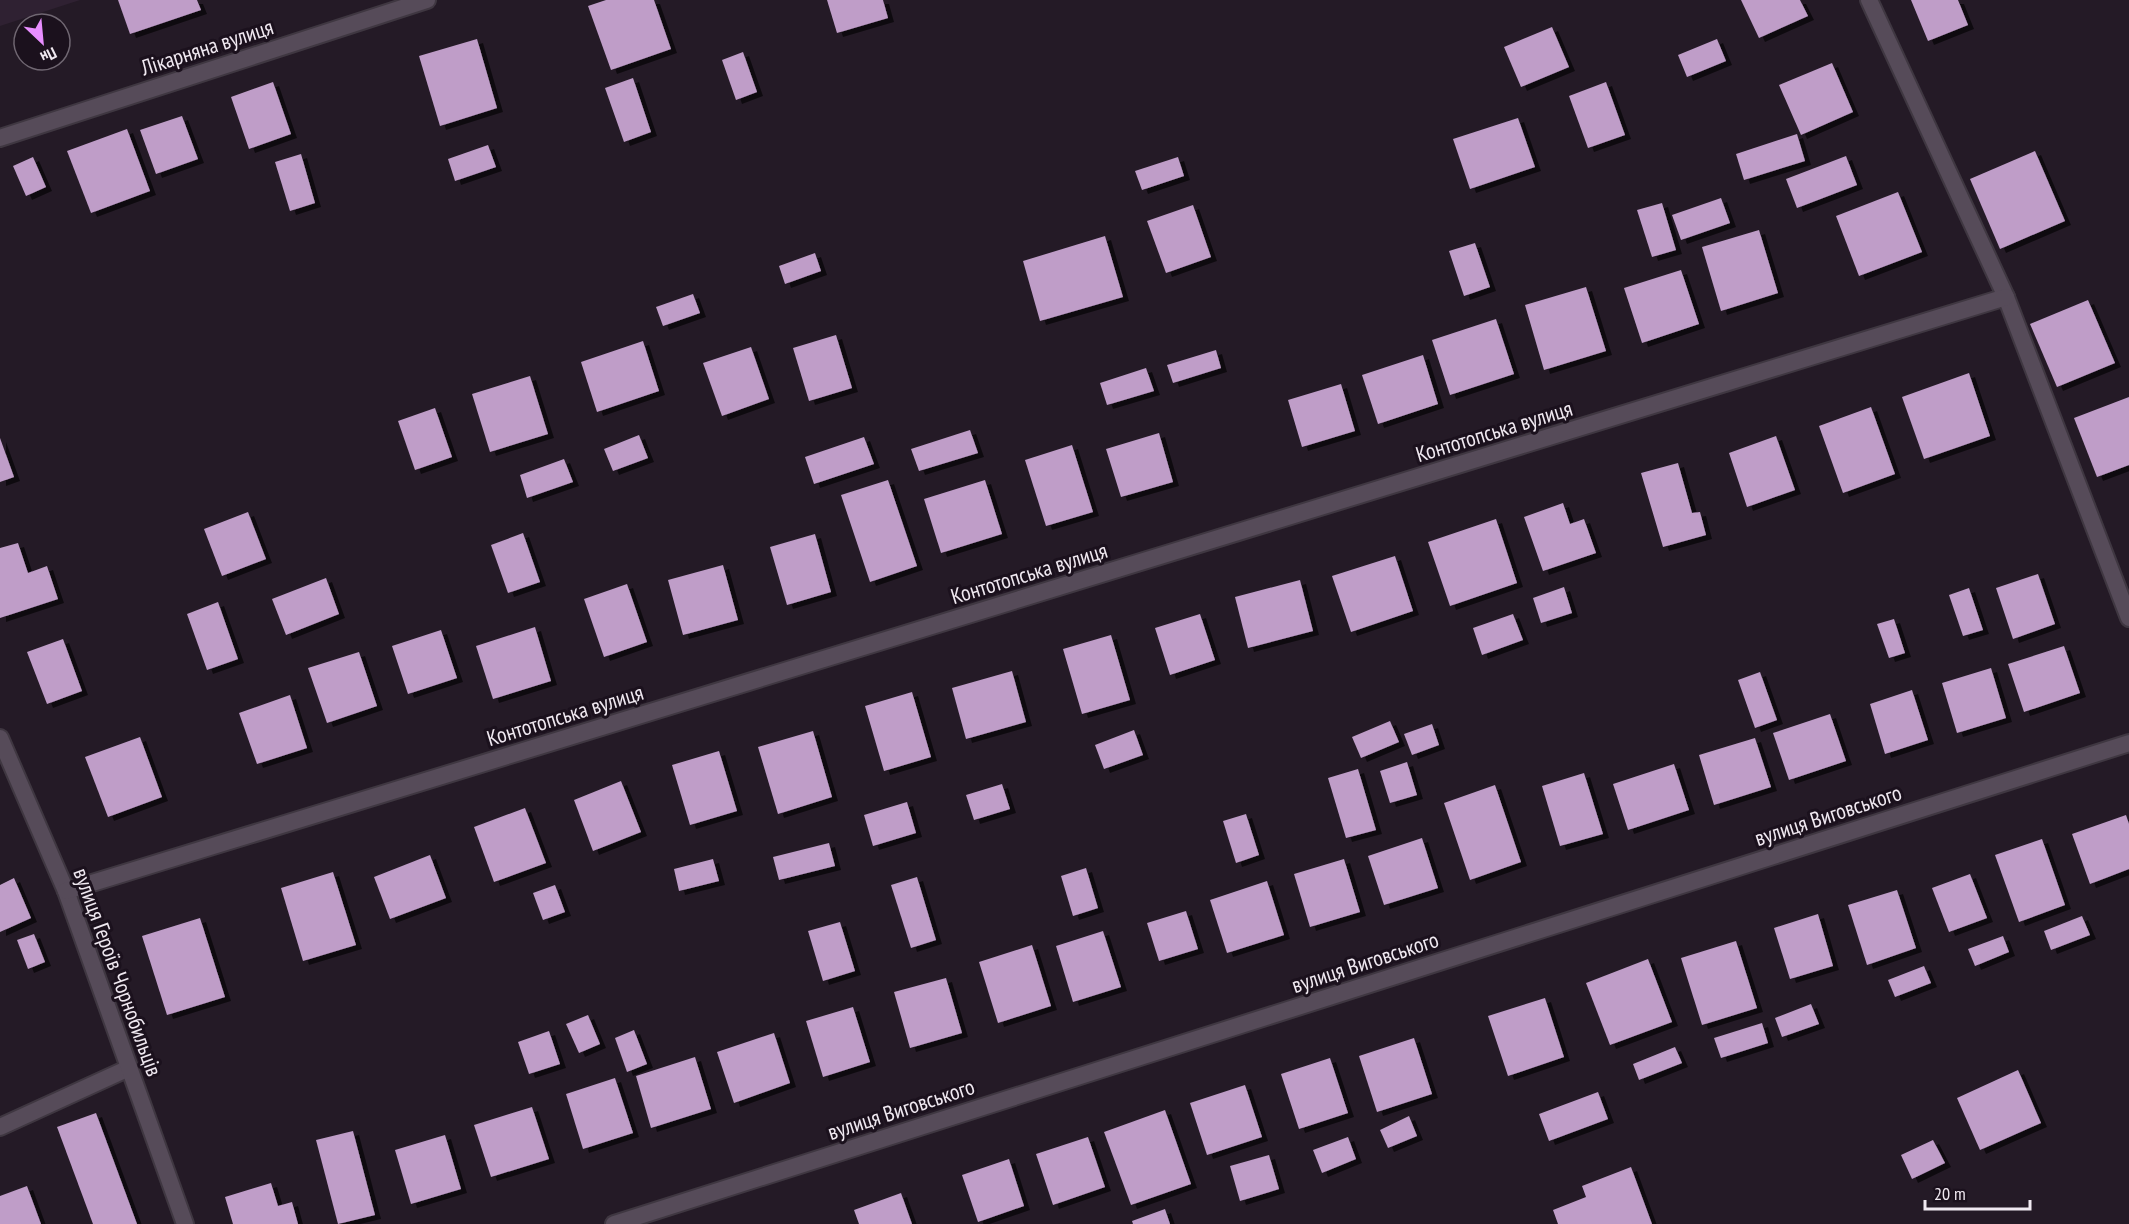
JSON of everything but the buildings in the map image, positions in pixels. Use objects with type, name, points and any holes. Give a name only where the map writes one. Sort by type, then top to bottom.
[{"type":"street","name":"Лікарняна вулиця","points":[[0,138],[427,0]]},
{"type":"street","points":[[1869,0],[2006,297],[2129,618]]},
{"type":"street","name":"Контотопська вулиця","points":[[66,891],[2006,297]]},
{"type":"street","name":"вулиця Героїв Чорнобильців","points":[[0,738],[66,891],[185,1224]]},
{"type":"street","name":"вулиця Виговського","points":[[614,1224],[2129,743]]},
{"type":"street","points":[[0,1127],[129,1068]]},
{"type":"shaded area","points":[[0,0],[80,0],[43,12],[12,12],[12,22],[0,26]]}]
